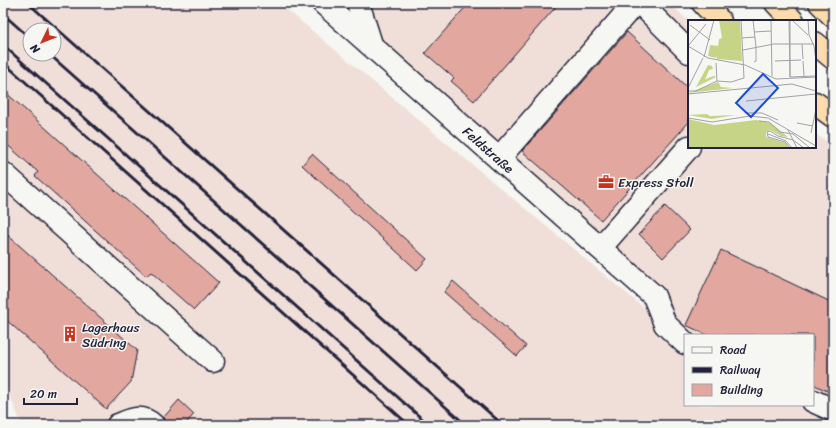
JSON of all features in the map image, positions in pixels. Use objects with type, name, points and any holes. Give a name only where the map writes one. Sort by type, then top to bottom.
[{"type":"highway","points":[[703,3],[719,20]]},
{"type":"highway","points":[[776,3],[792,20]]},
{"type":"highway","points":[[820,3],[833,16]]},
{"type":"highway","points":[[816,44],[833,58]]},
{"type":"highway","points":[[816,104],[833,116]]},
{"type":"street","name":"Feldstraße","points":[[323,3],[654,296],[665,324],[684,342]]},
{"type":"street","points":[[358,3],[371,44]]},
{"type":"street","points":[[499,158],[636,3]]},
{"type":"street","points":[[640,3],[688,51]]},
{"type":"street","points":[[600,248],[688,147]]},
{"type":"street","points":[[3,173],[213,361]]},
{"type":"street","points":[[814,401],[833,410]]},
{"type":"street","points":[[118,425],[139,418],[146,420],[152,425]]},
{"type":"shaded area","points":[[3,3],[279,3],[644,308],[636,285],[305,3],[670,3],[688,21],[688,148],[816,148],[816,135],[833,145],[833,425],[22,425],[3,380]]},
{"type":"building","points":[[469,3],[559,3],[474,101],[451,81],[454,78],[425,53]]},
{"type":"building","points":[[627,32],[688,88],[688,123],[601,220],[522,151]]},
{"type":"building","points":[[3,90],[219,283],[194,310],[151,272],[146,276],[35,176],[38,172],[3,141]]},
{"type":"building","points":[[312,154],[427,259],[417,270],[302,165]]},
{"type":"building","points":[[665,206],[690,230],[663,258],[639,234]]},
{"type":"building","name":"Lagerhaus Südring","points":[[3,231],[137,350],[131,382],[106,409],[3,317]]},
{"type":"building","points":[[721,250],[833,303],[833,394],[814,384],[814,334],[705,334],[686,325]]},
{"type":"building","points":[[453,281],[526,346],[517,356],[444,292]]},
{"type":"building","points":[[179,400],[194,414],[185,425],[165,425],[163,418]]},
{"type":"railway","points":[[28,3],[503,425]]},
{"type":"railway","points":[[3,14],[22,31]]},
{"type":"railway","points":[[3,45],[429,425]]},
{"type":"railway","points":[[3,62],[409,425]]},
{"type":"railway","points":[[58,62],[466,425]]},
{"type":"place","name":"Express Stoll","points":[[606,182]]},
{"type":"place","name":"Lagerhaus Südring","points":[[70,334]]}]
